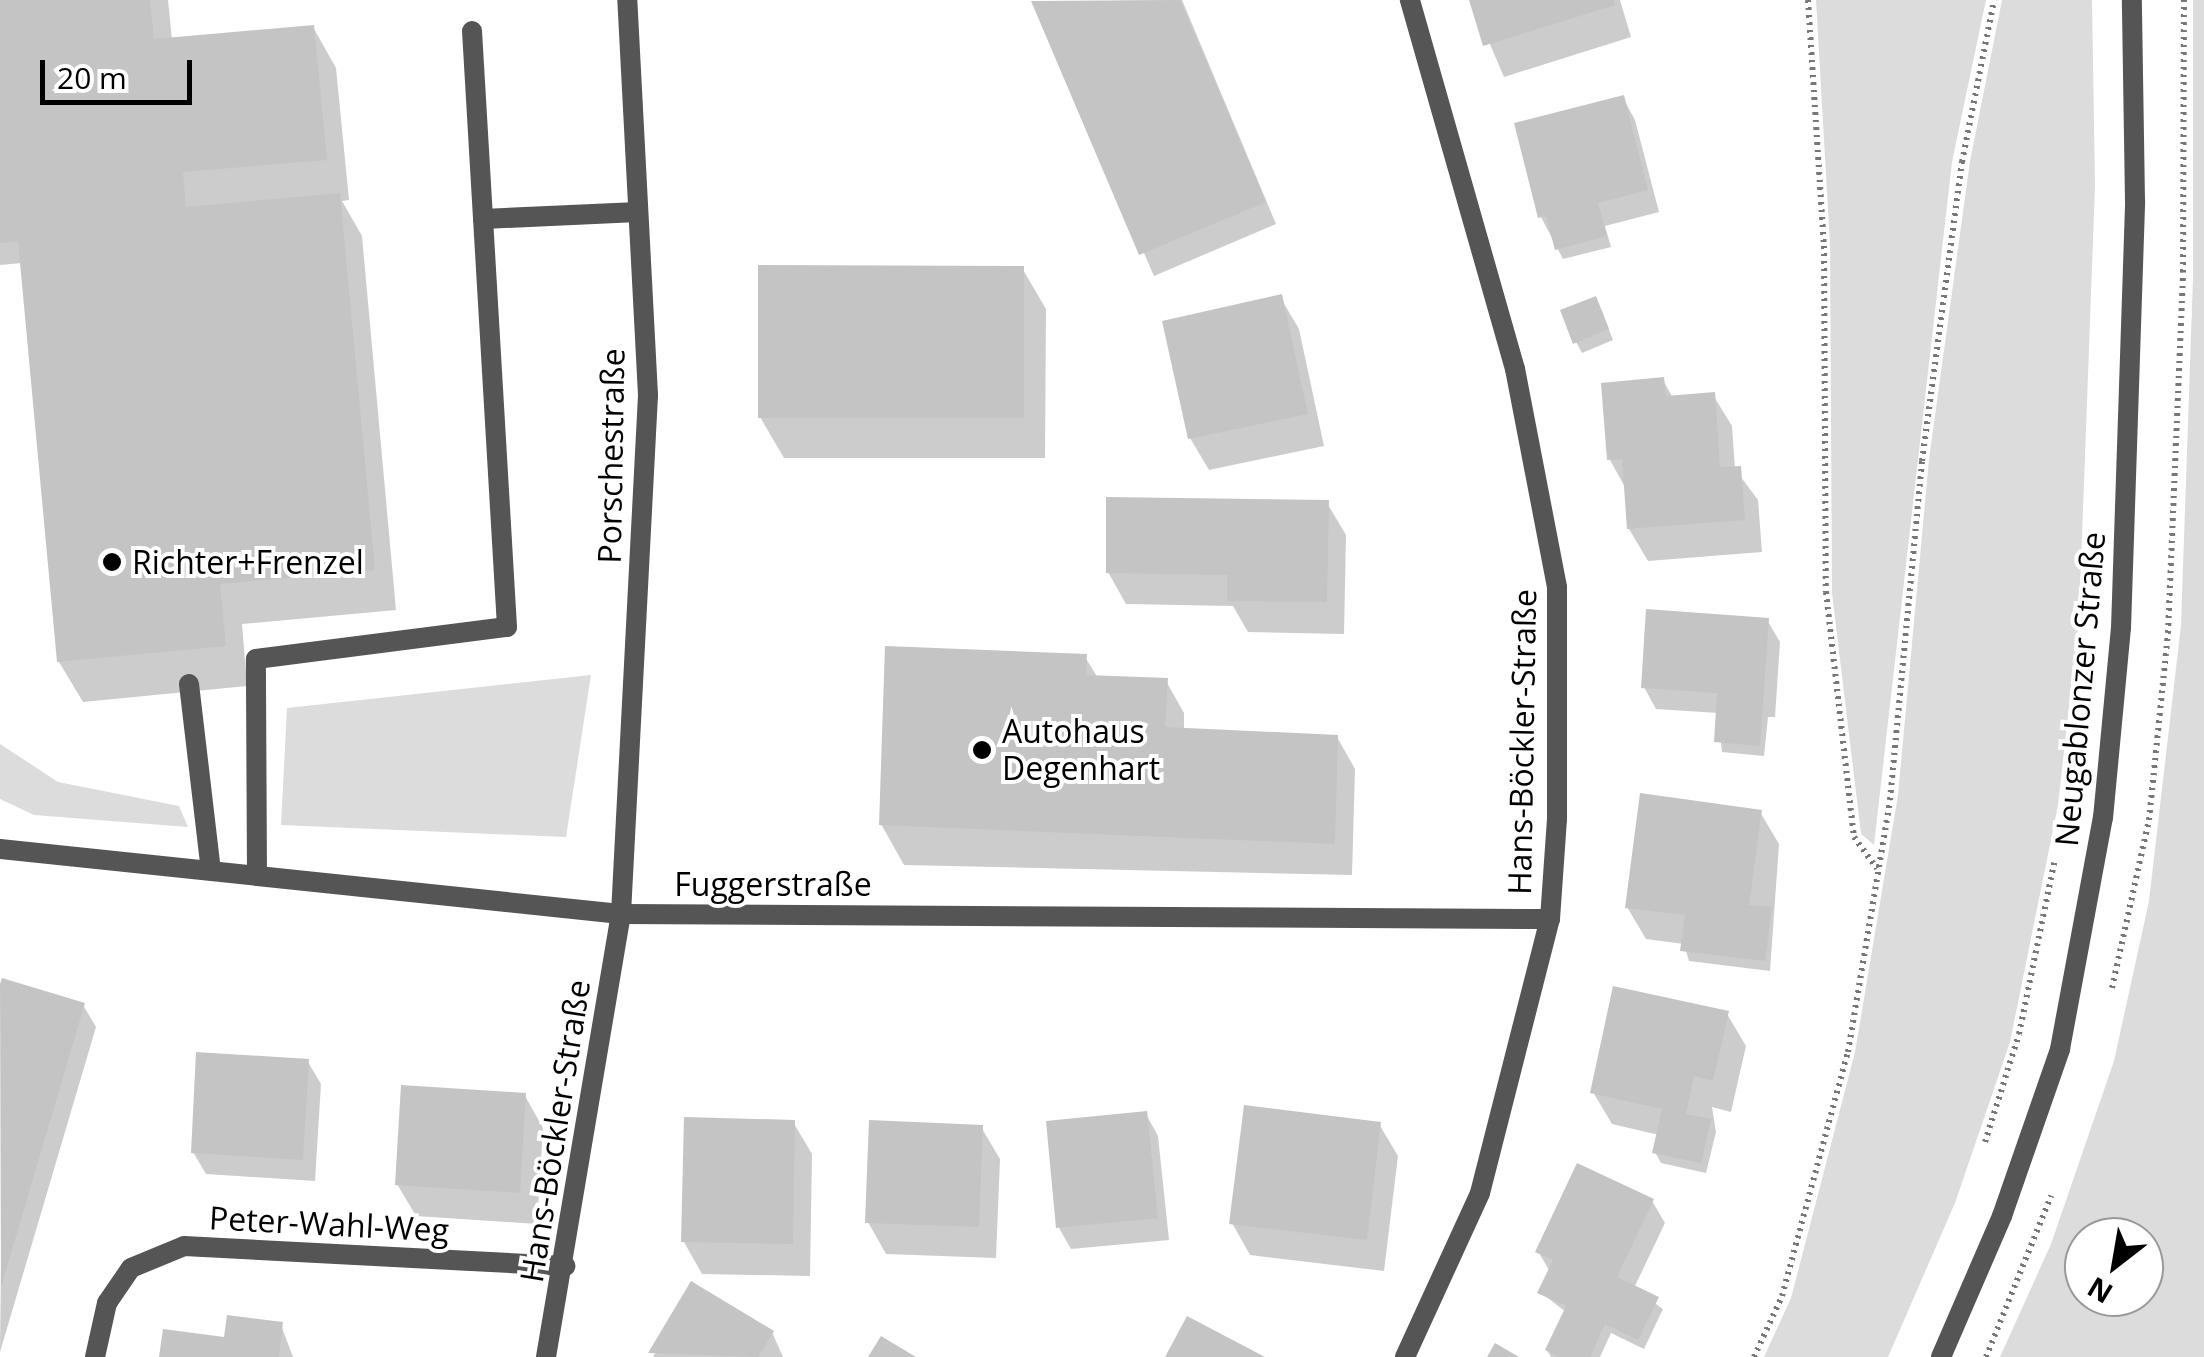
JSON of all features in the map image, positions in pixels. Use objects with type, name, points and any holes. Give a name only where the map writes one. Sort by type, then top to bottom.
[{"type":"street","name":"Porschestraße","points":[[621,914],[648,395],[628,0]]},
{"type":"street","name":"Hans-Böckler-Straße","points":[[1404,1357],[1480,1193],[1550,919],[1557,818],[1556,587],[1515,370],[1410,0]]},
{"type":"street","name":"Neugablonzer Straße","points":[[1941,1357],[2002,1216],[2060,1049],[2103,818],[2122,609],[2135,201],[2132,0]]},
{"type":"street","points":[[257,876],[256,659],[508,628],[472,32]]},
{"type":"street","points":[[483,220],[638,212]]},
{"type":"street","points":[[189,684],[211,871]]},
{"type":"street","name":"Fuggerstraße","points":[[0,849],[621,914],[1550,919]]},
{"type":"street","name":"Hans-Böckler-Straße","points":[[546,1357],[565,1266],[621,914]]},
{"type":"street","name":"Peter-Wahl-Weg","points":[[96,1357],[107,1303],[131,1268],[184,1246],[565,1266]]},
{"type":"path","points":[[1808,0],[1824,246],[1826,592],[1854,836],[1877,869]]},
{"type":"path","points":[[1754,1357],[1782,1296],[1848,1052],[1877,869],[1959,180],[1994,0]]},
{"type":"path","points":[[1981,1155],[2019,1034],[2057,846]]},
{"type":"shaded area","points":[[1816,0],[1986,0],[1952,162],[1874,845],[1861,834],[1832,593],[1830,245]]},
{"type":"shaded area","points":[[2002,0],[2092,0],[2095,186],[2079,618],[2058,805],[2010,1042],[1955,1203],[1888,1357],[1764,1357],[1791,1298],[1855,1052],[1898,795],[1929,459],[1970,161]]},
{"type":"shaded area","points":[[2193,0],[2204,0],[2204,1357],[2000,1357],[2051,1244],[2114,1061],[2149,901],[2181,625],[2193,278]]},
{"type":"shaded area","points":[[591,675],[566,837],[281,825],[287,708]]},
{"type":"shaded area","points":[[0,744],[58,782],[179,806],[188,827],[34,815],[0,799]]},
{"type":"building","points":[[0,0],[150,0],[154,39],[314,25],[327,160],[183,172],[186,207],[340,193],[375,570],[220,584],[226,646],[57,662],[18,241],[0,243]]},
{"type":"building","points":[[1180,0],[1266,202],[1139,255],[1031,1]]},
{"type":"building","points":[[1469,0],[1614,0],[1615,5],[1483,46]]},
{"type":"building","points":[[1624,95],[1648,190],[1598,203],[1607,236],[1555,250],[1546,216],[1538,218],[1514,123]]},
{"type":"building","points":[[758,265],[1024,266],[1024,418],[758,418]]},
{"type":"building","points":[[1282,294],[1308,414],[1188,439],[1162,321]]},
{"type":"building","points":[[1596,296],[1609,329],[1573,344],[1560,310]]},
{"type":"building","points":[[1664,377],[1666,396],[1715,392],[1720,467],[1741,466],[1745,520],[1627,529],[1622,459],[1607,460],[1601,383]]},
{"type":"building","points":[[1106,497],[1329,500],[1327,602],[1227,601],[1227,575],[1106,573]]},
{"type":"building","points":[[1646,609],[1769,618],[1760,746],[1714,742],[1717,693],[1641,688]]},
{"type":"building","points":[[885,646],[1087,654],[1086,675],[1168,678],[1165,727],[1338,735],[1335,844],[879,825]]},
{"type":"building","points":[[1640,793],[1762,810],[1749,905],[1772,907],[1765,961],[1680,951],[1685,915],[1625,908]]},
{"type":"building","points":[[2,978],[85,1003],[1,1287],[0,984]]},
{"type":"building","points":[[1613,986],[1729,1011],[1713,1081],[1694,1076],[1686,1114],[1711,1119],[1701,1163],[1652,1153],[1662,1109],[1590,1093]]},
{"type":"building","points":[[196,1052],[309,1059],[303,1160],[191,1153]]},
{"type":"building","points":[[401,1085],[526,1093],[520,1193],[395,1185]]},
{"type":"building","points":[[1244,1105],[1381,1122],[1367,1240],[1229,1224]]},
{"type":"building","points":[[1147,1111],[1158,1218],[1056,1228],[1046,1121]]},
{"type":"building","points":[[684,1117],[795,1120],[793,1244],[681,1242]]},
{"type":"building","points":[[869,1120],[983,1125],[979,1227],[865,1223]]},
{"type":"building","points":[[1577,1163],[1654,1199],[1617,1277],[1659,1297],[1638,1340],[1605,1324],[1590,1357],[1559,1357],[1545,1350],[1566,1306],[1537,1293],[1553,1260],[1535,1252]]},
{"type":"building","points":[[691,1281],[774,1331],[758,1357],[648,1353]]},
{"type":"building","points":[[227,1315],[283,1322],[279,1357],[159,1357],[163,1329],[224,1337]]},
{"type":"building","points":[[1187,1316],[1265,1357],[1165,1357]]},
{"type":"building","points":[[881,1336],[916,1357],[868,1357]]},
{"type":"building","points":[[1495,1343],[1519,1357],[1487,1357]]},
{"type":"place","name":"Richter+Frenzel","points":[[112,562]]},
{"type":"place","name":"Autohaus Degenhart","points":[[982,750]]}]
